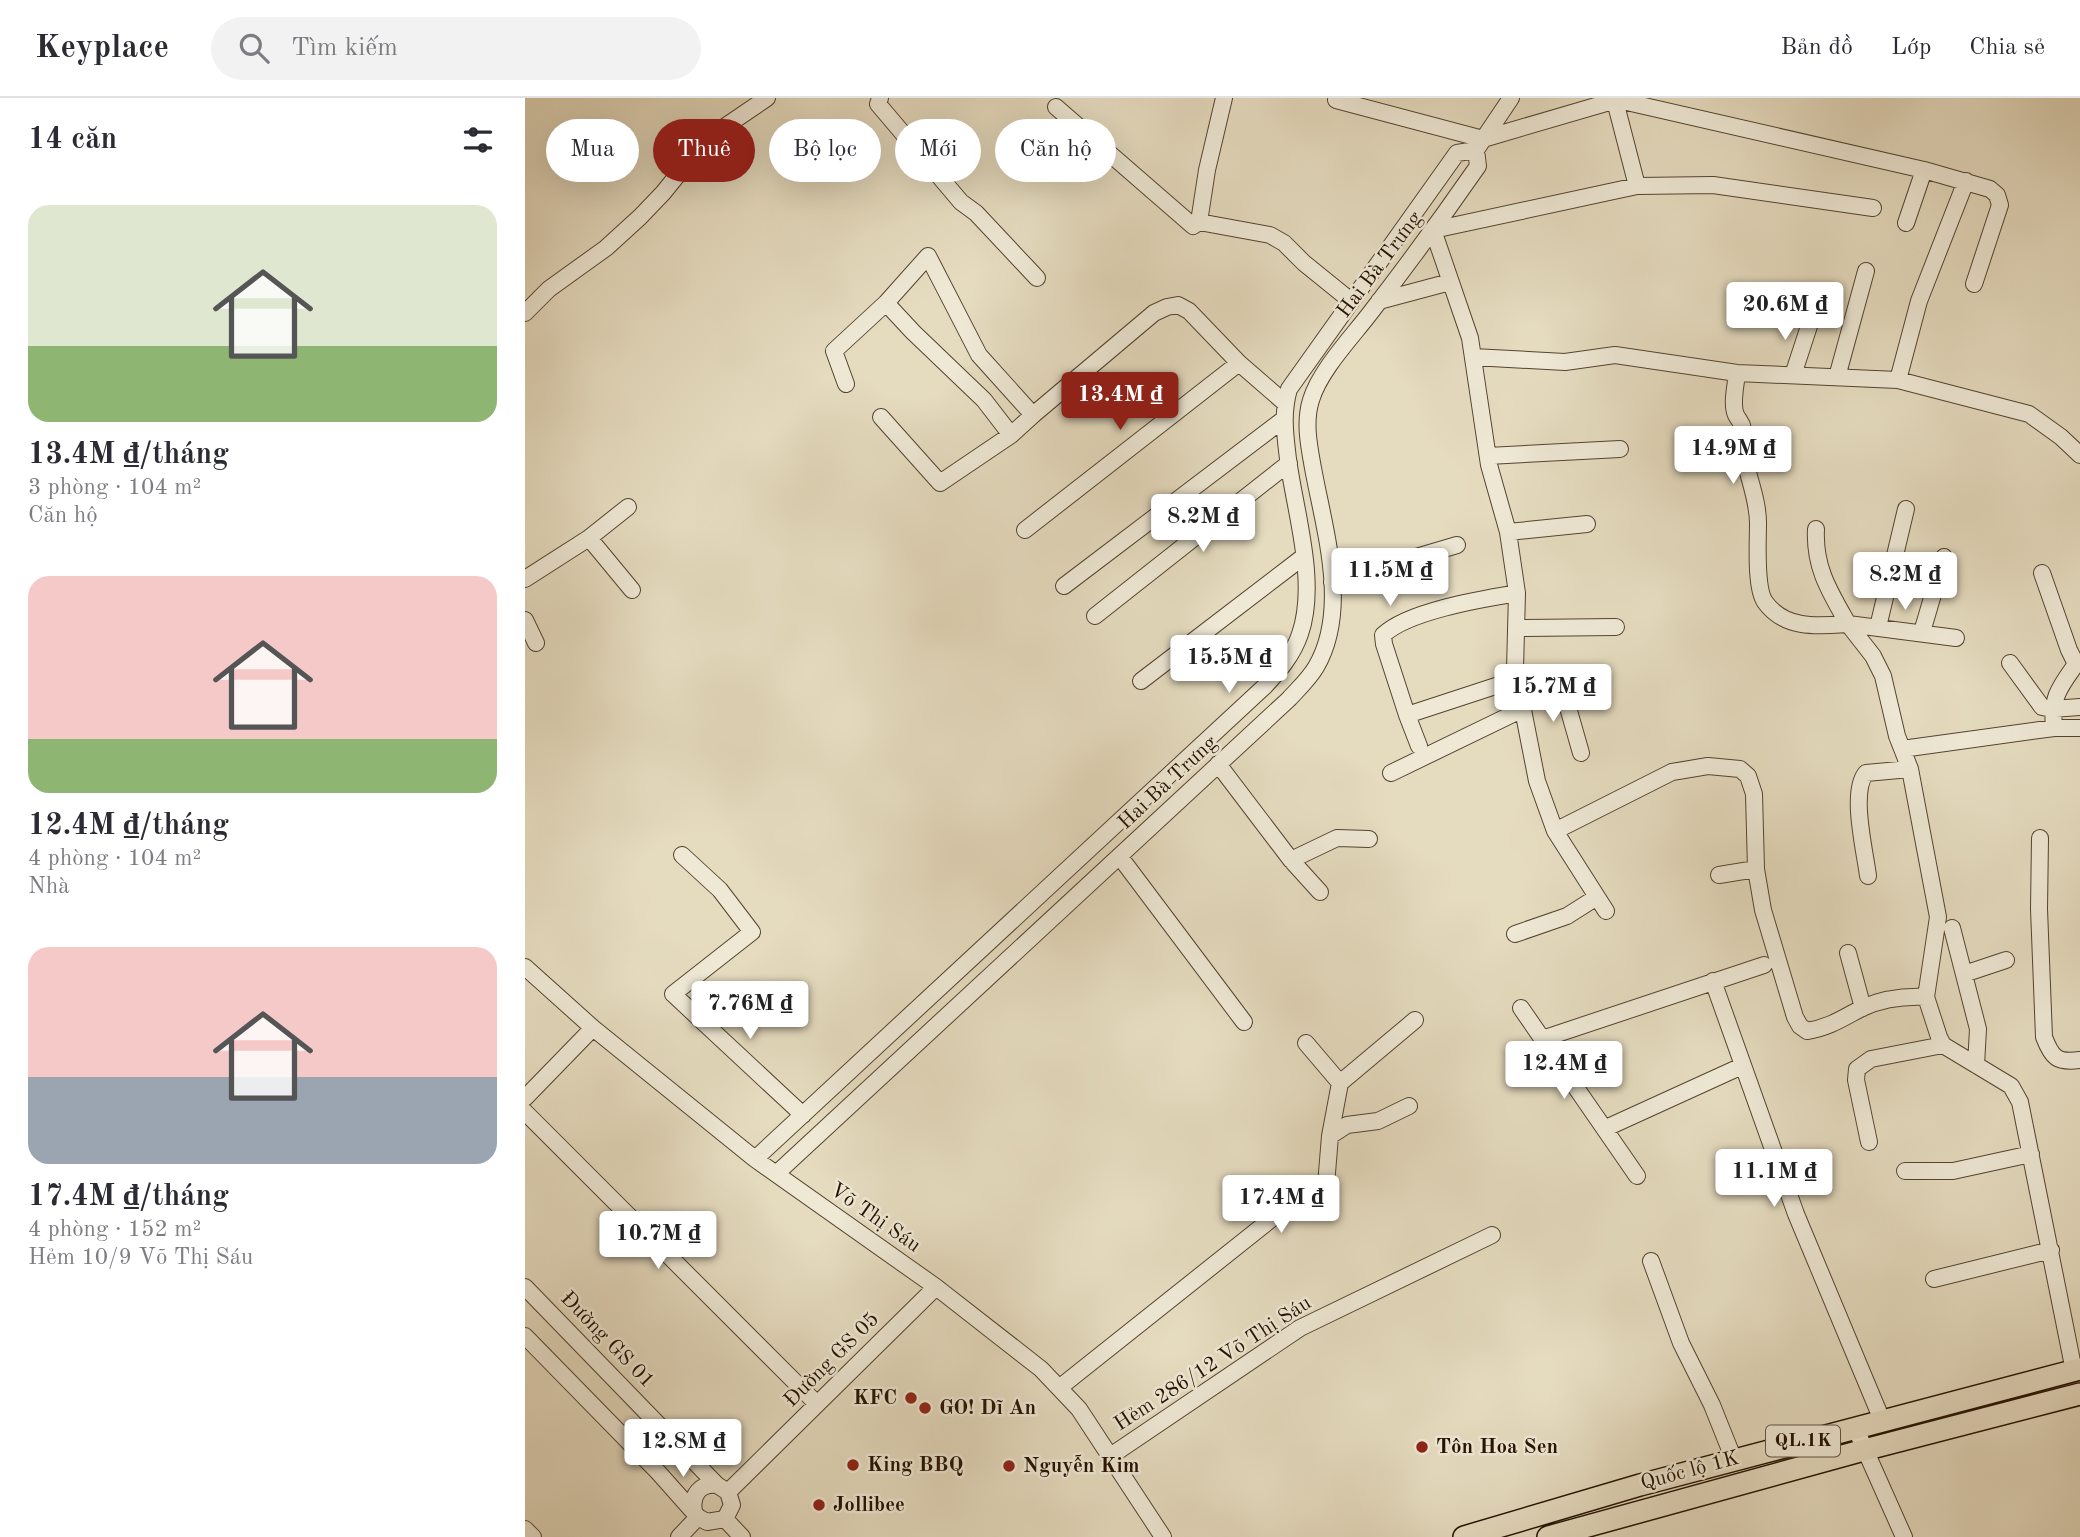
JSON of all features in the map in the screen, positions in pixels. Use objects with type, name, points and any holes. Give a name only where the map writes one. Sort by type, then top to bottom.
[{"type":"main road","name":"Quốc lộ 1K","points":[[1465,1537],[1629,1488],[2077,1370]]},
{"type":"main road","name":"Quốc lộ 1K","points":[[1548,1537],[1864,1450],[2080,1395]]},
{"type":"street","points":[[525,313],[549,289],[606,248],[640,217],[693,156],[720,130],[767,98]]},
{"type":"street","points":[[880,98],[878,104],[961,202],[976,214],[1037,278]]},
{"type":"street","points":[[1199,222],[1207,170],[1224,98]]},
{"type":"street","points":[[1510,99],[1514,108],[1531,123]]},
{"type":"street","name":"Hai Bà Trưng","points":[[776,1174],[1289,699],[1316,667],[1326,645],[1333,602],[1327,539],[1310,450],[1308,410],[1312,395],[1326,372],[1478,166],[1479,144],[1510,99]]},
{"type":"street","points":[[1336,100],[1479,144],[1531,123],[1619,100],[1966,181],[1990,189],[1997,195],[2000,205],[1974,284]]},
{"type":"street","points":[[1619,100],[1637,186]]},
{"type":"street","points":[[1056,107],[1187,223],[1192,226],[1199,222],[1270,235],[1284,243],[1351,301]]},
{"type":"street","name":"Hai Bà Trưng","points":[[755,1159],[1265,688],[1286,663],[1300,637],[1306,603],[1303,557],[1283,419],[1285,402],[1296,378],[1457,153],[1479,144]]},
{"type":"street","points":[[1906,223],[1924,170]]},
{"type":"street","points":[[1898,380],[1919,301],[1966,181]]},
{"type":"street","points":[[1606,911],[1555,831],[1537,781],[1517,679],[1517,593],[1508,532],[1488,456],[1470,338],[1433,230],[1637,186],[1713,185],[1873,208]]},
{"type":"street","points":[[846,384],[834,351],[886,303],[929,256],[979,355],[1033,415]]},
{"type":"street","points":[[1837,377],[1866,271]]},
{"type":"street","points":[[1379,301],[1450,282]]},
{"type":"street","points":[[886,303],[984,400],[1011,435]]},
{"type":"street","points":[[881,417],[940,483],[1011,435],[1154,313],[1178,305],[1189,312],[1239,363],[1285,402]]},
{"type":"street","points":[[1793,375],[1811,320]]},
{"type":"street","points":[[1473,357],[1565,362],[1615,355],[1737,373],[1898,380],[2029,414],[2061,437],[2080,455]]},
{"type":"street","points":[[1025,530],[1239,363]]},
{"type":"street","points":[[1737,373],[1734,405],[1742,424],[1744,458],[1754,491],[1763,600],[1789,622],[1810,626],[1848,624],[1956,638]]},
{"type":"street","points":[[1064,586],[1283,419]]},
{"type":"street","points":[[1488,456],[1620,449]]},
{"type":"street","points":[[1095,616],[1289,463]]},
{"type":"street","points":[[525,579],[589,538],[628,507]]},
{"type":"street","points":[[1878,627],[1906,509]]},
{"type":"street","points":[[1508,532],[1587,524]]},
{"type":"street","points":[[1817,530],[1815,548],[1823,580],[1848,624],[1873,656],[1883,676],[1902,749],[1910,769],[1938,917],[1926,997],[1943,1045],[2011,1086],[2020,1102],[2077,1370]]},
{"type":"street","points":[[589,538],[632,590]]},
{"type":"street","points":[[1332,582],[1457,545]]},
{"type":"street","points":[[1140,681],[1303,557]]},
{"type":"street","points":[[1922,632],[1944,557]]},
{"type":"street","points":[[2042,573],[2069,650],[2078,662],[2057,690],[2052,709],[2054,728]]},
{"type":"street","points":[[1419,747],[1383,635],[1407,620],[1517,593]]},
{"type":"street","points":[[525,620],[536,643]]},
{"type":"street","points":[[1516,628],[1616,627]]},
{"type":"street","points":[[2010,663],[2039,705],[2052,709],[2080,707]]},
{"type":"street","points":[[1407,715],[1517,679]]},
{"type":"street","points":[[1391,773],[1522,705],[1554,699],[1567,704],[1581,753]]},
{"type":"street","points":[[1902,749],[2054,728],[2080,728]]},
{"type":"street","points":[[1218,764],[1291,860],[1320,892]]},
{"type":"street","points":[[1555,831],[1672,772],[1708,766],[1740,769],[1748,776],[1754,794],[1756,869],[1763,910],[1800,1027],[1807,1031],[1818,1029],[1845,1019],[1863,1008],[1894,998],[1926,997]]},
{"type":"street","points":[[1868,876],[1861,827],[1860,780],[1866,773],[1910,769]]},
{"type":"street","points":[[1291,860],[1337,838],[1369,839]]},
{"type":"street","points":[[2040,838],[2039,909],[2044,1037],[2050,1054],[2059,1060],[2080,1060]]},
{"type":"street","points":[[682,855],[720,890],[752,932],[673,994],[803,1115]]},
{"type":"street","points":[[1120,857],[1244,1022]]},
{"type":"street","points":[[1719,875],[1756,869]]},
{"type":"street","points":[[1515,934],[1567,916],[1597,897]]},
{"type":"street","points":[[1952,928],[1977,1029],[1976,1065]]},
{"type":"street","points":[[1848,953],[1863,1008]]},
{"type":"street","points":[[1964,974],[2006,960]]},
{"type":"street","points":[[1542,1039],[1764,965]]},
{"type":"street","name":"Võ Thị Sáu","points":[[525,967],[593,1028],[755,1159],[936,1287],[1041,1369],[1079,1409],[1163,1537]]},
{"type":"street","points":[[1713,981],[1796,1214],[1882,1420]]},
{"type":"street","points":[[1521,1008],[1637,1176]]},
{"type":"street","points":[[1059,1388],[1289,1205],[1326,1185],[1330,1136],[1340,1083],[1415,1020]]},
{"type":"street","points":[[525,1098],[593,1028]]},
{"type":"street","points":[[1306,1043],[1340,1083]]},
{"type":"street","points":[[1869,1142],[1856,1080],[1857,1069],[1871,1059],[1943,1045]]},
{"type":"street","points":[[1606,1128],[1742,1066]]},
{"type":"street","points":[[1330,1136],[1347,1125],[1378,1121],[1409,1107]]},
{"type":"street","points":[[525,1112],[817,1404]]},
{"type":"street","points":[[1905,1171],[1953,1171],[2031,1154]]},
{"type":"street","name":"Hẻm 286/12 Võ Thị Sáu","points":[[1109,1457],[1300,1328],[1492,1235]]},
{"type":"street","points":[[1934,1279],[2051,1250]]},
{"type":"street","points":[[1651,1261],[1681,1343],[1734,1460]]},
{"type":"street","name":"Đường GS 01","points":[[525,1287],[722,1488]]},
{"type":"street","name":"Đường GS 05","points":[[722,1488],[817,1404],[936,1287]]},
{"type":"street","points":[[525,1336],[696,1514],[707,1522],[725,1519]]},
{"type":"street","points":[[1854,1427],[1905,1537]]},
{"type":"street","points":[[678,1537],[696,1514],[694,1499],[699,1489],[710,1484],[722,1488],[732,1505],[725,1519]]},
{"type":"street","points":[[725,1519],[742,1537]]},
{"type":"street","points":[[525,1530],[533,1537]]},
{"type":"place","name":"KFC","points":[[911,1398]]},
{"type":"place","name":"GO! Dĩ An","points":[[925,1408]]},
{"type":"place","name":"Tôn Hoa Sen","points":[[1422,1447]]},
{"type":"place","name":"King BBQ","points":[[853,1465]]},
{"type":"place","name":"Nguyễn Kim","points":[[1009,1466]]},
{"type":"place","name":"Jollibee","points":[[819,1505]]}]
